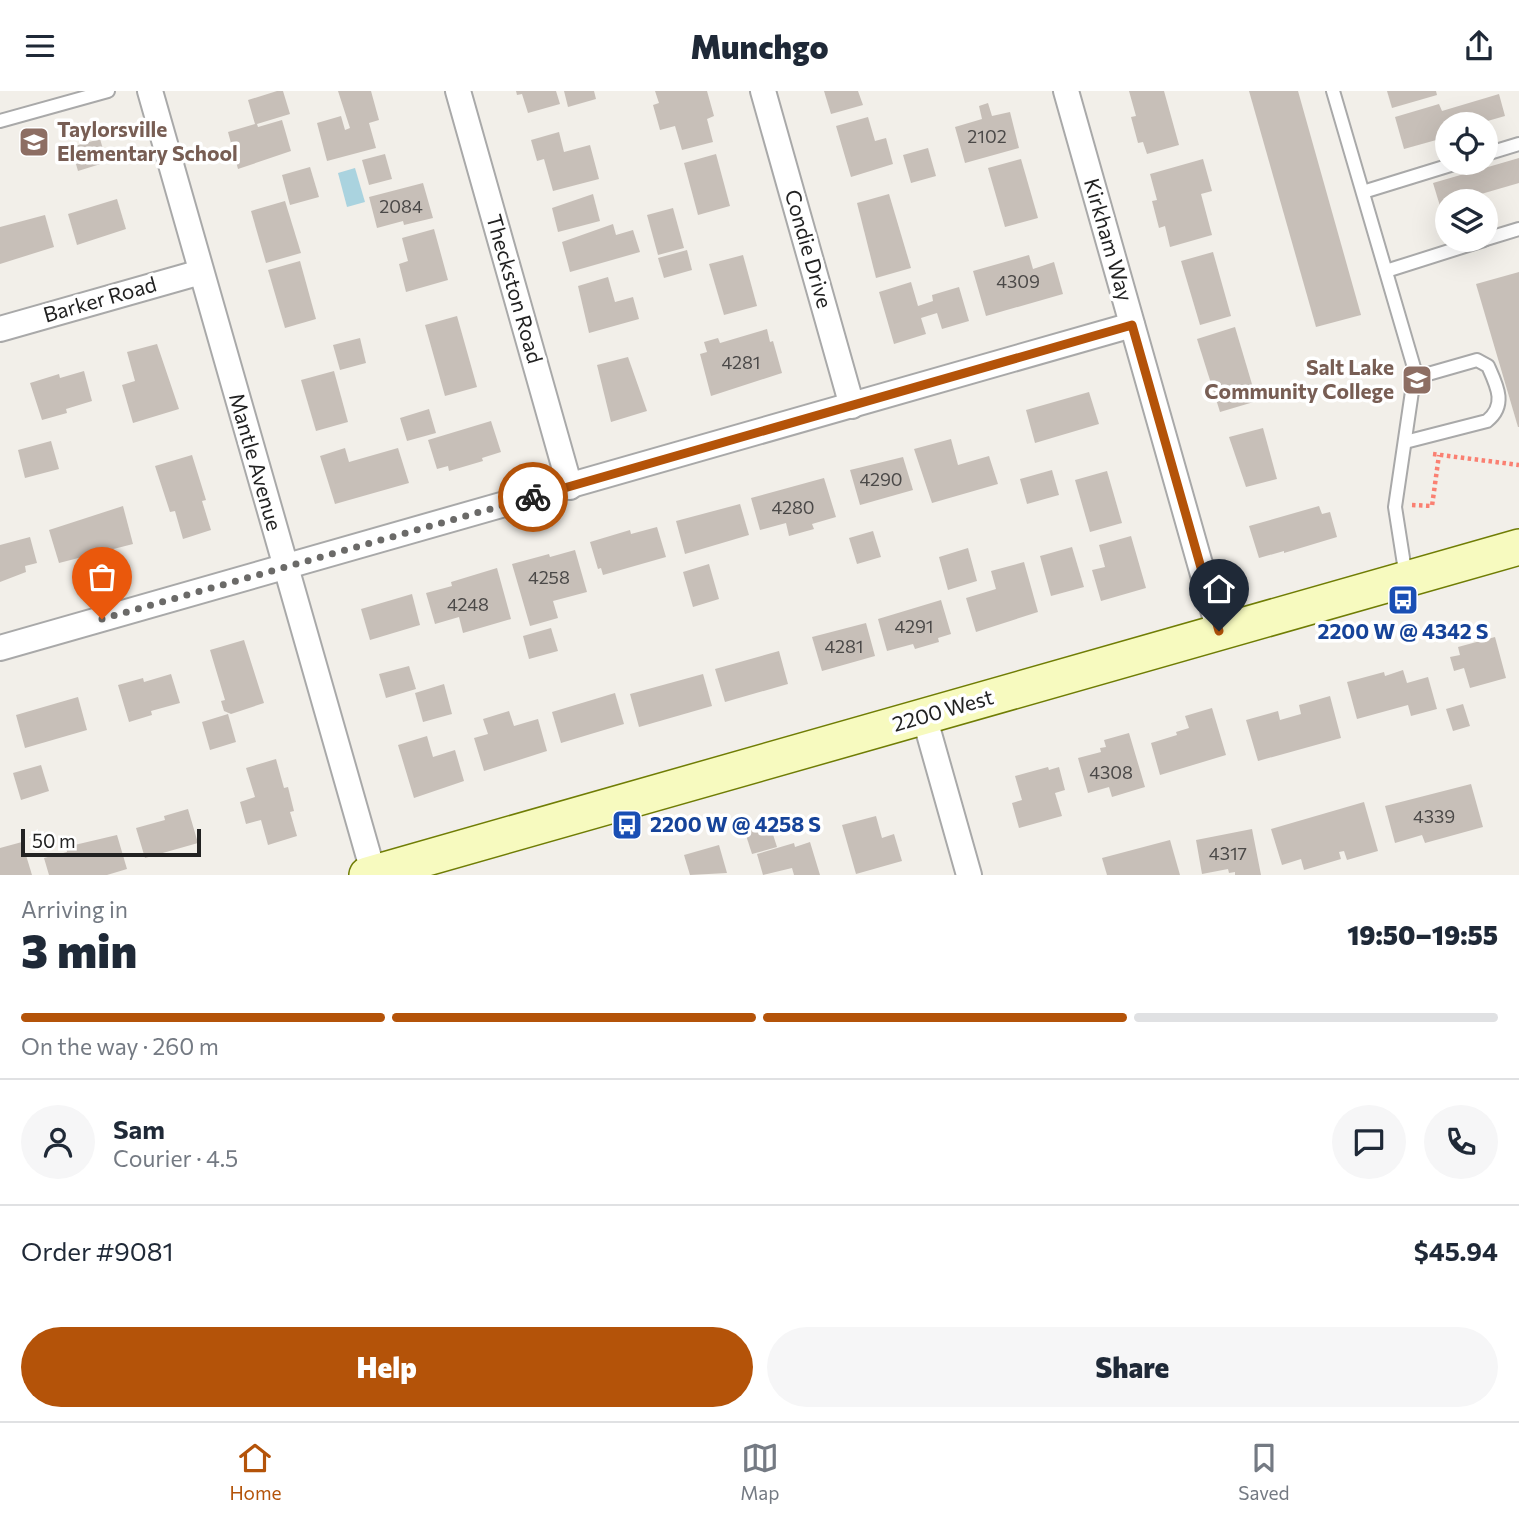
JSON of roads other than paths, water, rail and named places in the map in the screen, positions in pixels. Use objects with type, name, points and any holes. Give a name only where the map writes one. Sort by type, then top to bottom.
[{"type":"street","name":"Mantle Avenue","points":[[150,91],[372,874]]},
{"type":"street","name":"Theckston Road","points":[[457,91],[570,487]]},
{"type":"street","name":"Condie Drive","points":[[763,91],[852,406]]},
{"type":"street","name":"Kirkham Way","points":[[1066,91],[1219,631]]},
{"type":"street","name":"Barker Road","points":[[0,329],[201,272]]},
{"type":"street","points":[[0,648],[1132,325]]},
{"type":"street","name":"2200 West","points":[[372,874],[1519,547]]},
{"type":"street","points":[[924,716],[969,875]]},
{"type":"lane","points":[[0,121],[108,91]]},
{"type":"lane","points":[[1333,91],[1415,371],[1395,507],[1406,578]]},
{"type":"lane","points":[[1498,150],[1519,144]]},
{"type":"lane","points":[[1363,192],[1435,170]]},
{"type":"lane","points":[[1498,235],[1519,229]]},
{"type":"lane","points":[[1386,271],[1445,252]]},
{"type":"lane","points":[[1405,442],[1487,421],[1496,413],[1500,402],[1488,366],[1477,359],[1414,378]]},
{"type":"water","points":[[355,168],[365,202],[347,207],[338,173]]},
{"type":"place","name":"Taylorsville Elementary School","points":[[34,142]]},
{"type":"place","name":"Salt Lake Community College","points":[[1417,380]]},
{"type":"place","name":"2200 W @ 4342 S","points":[[1403,600]]},
{"type":"place","name":"2200 W @ 4258 S","points":[[627,825]]}]
